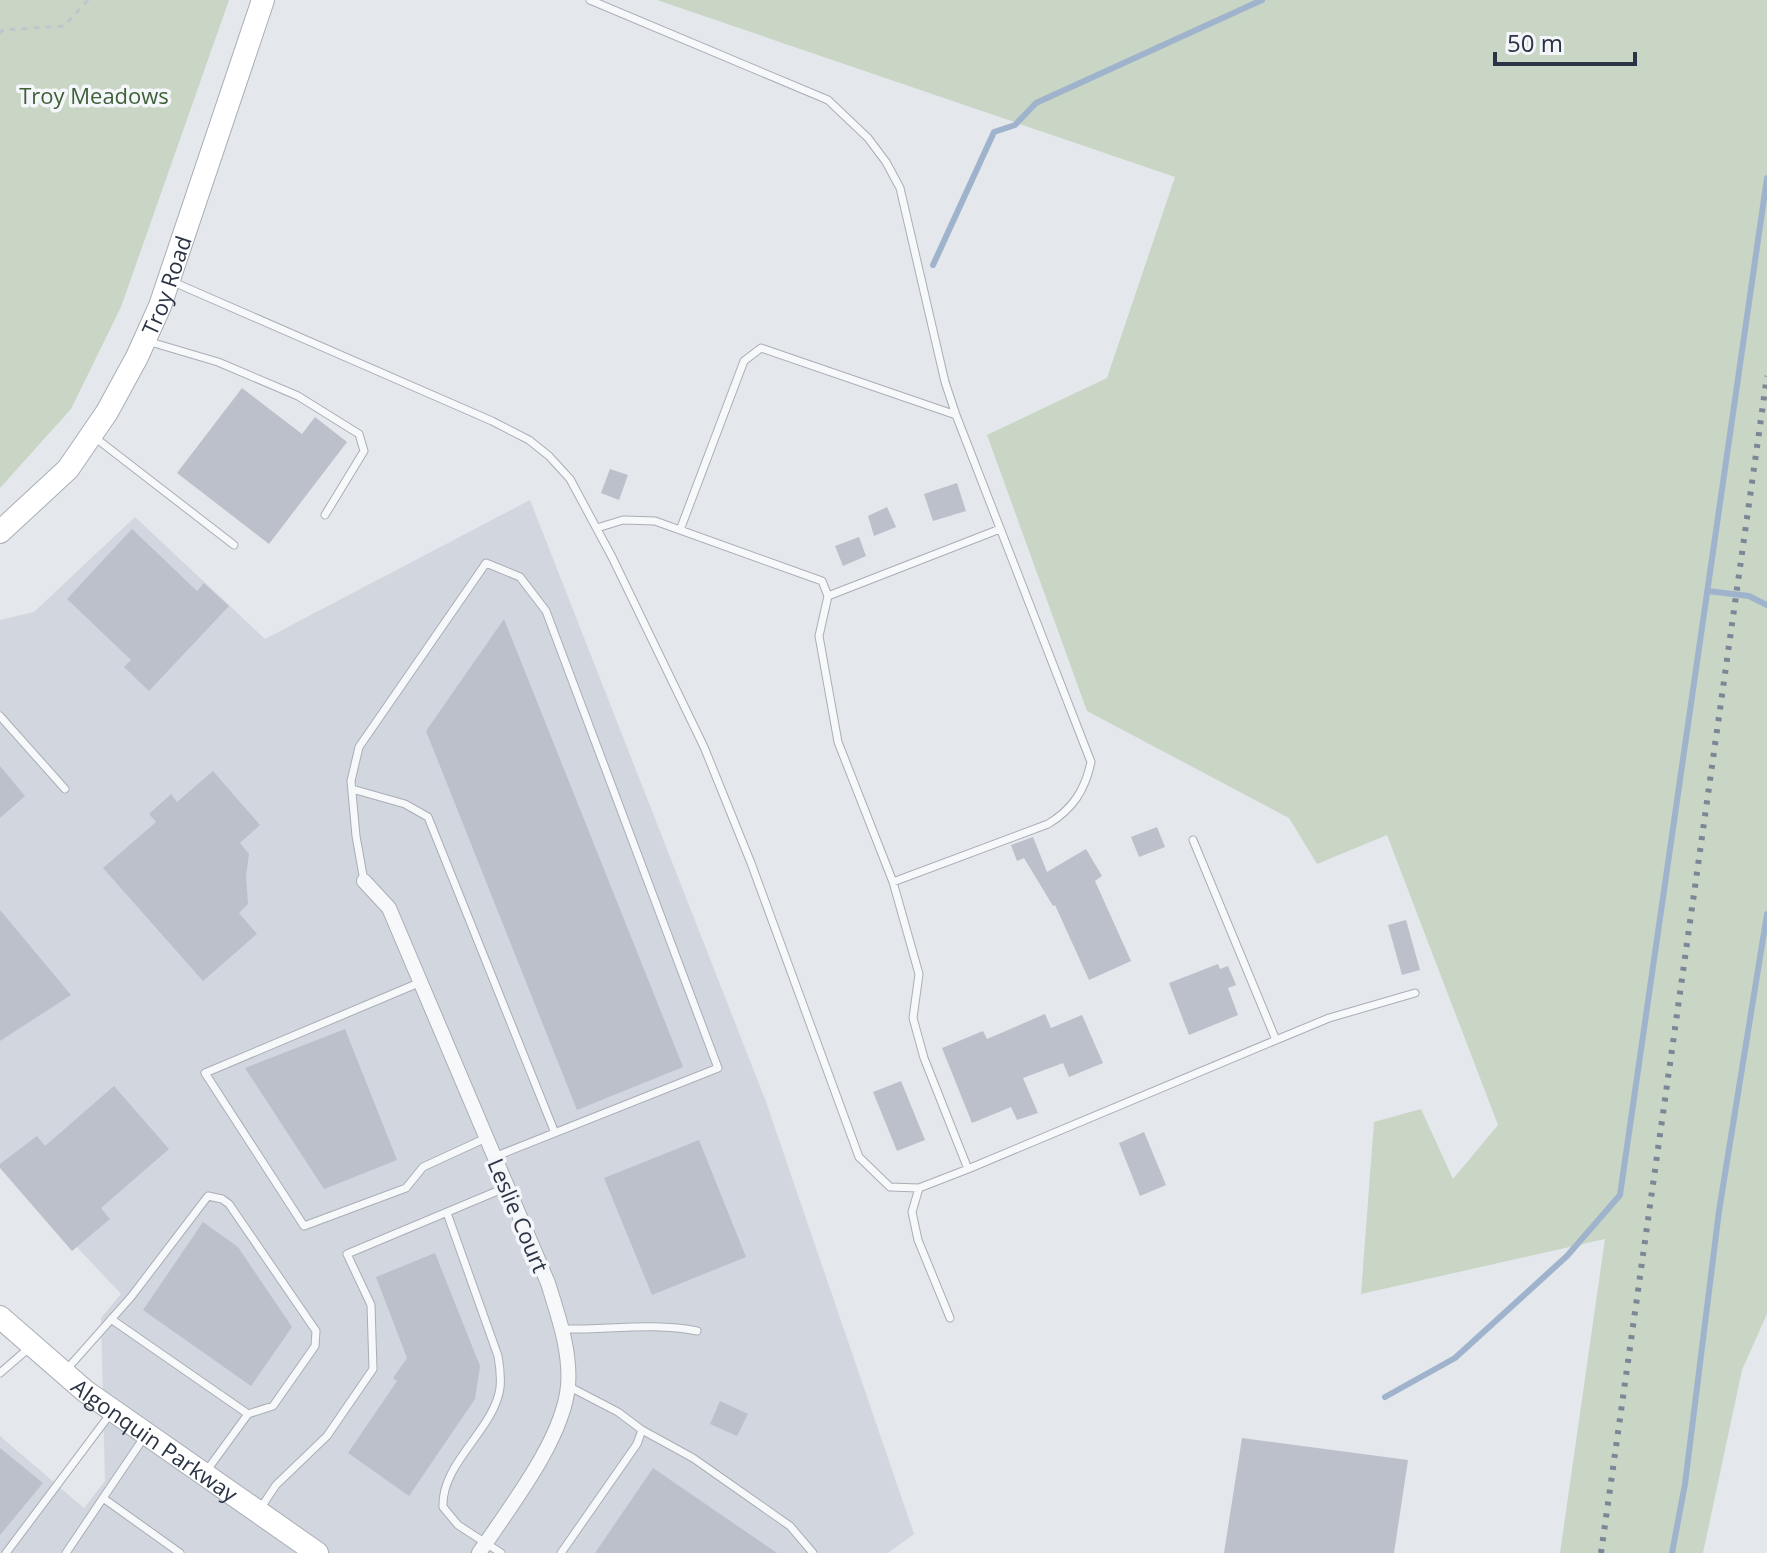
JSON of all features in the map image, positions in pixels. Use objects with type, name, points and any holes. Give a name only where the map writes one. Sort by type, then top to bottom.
[{"type":"street","name":"Troy Road","points":[[0,532],[68,469],[107,412],[145,340],[169,280],[263,0]]},
{"type":"street","name":"Leslie Court","points":[[364,881],[389,908],[548,1283],[562,1329],[568,1386],[552,1442],[483,1548]]},
{"type":"street","name":"Algonquin Parkway","points":[[0,1317],[63,1374],[308,1551]]},
{"type":"lane","points":[[590,0],[828,100],[868,138],[900,188],[945,382],[1091,762],[1088,779],[1067,811],[1048,824],[893,882]]},
{"type":"lane","points":[[169,280],[492,421],[529,440],[570,479],[704,747],[751,863],[859,1157],[890,1187],[919,1188],[1329,1018],[1415,993]]},
{"type":"lane","points":[[145,340],[218,362],[298,396],[359,434],[364,451],[325,515]]},
{"type":"lane","points":[[680,530],[744,361],[761,348],[956,415]]},
{"type":"lane","points":[[91,435],[234,545]]},
{"type":"lane","points":[[597,528],[623,520],[655,521],[822,581],[828,596],[819,636],[838,742],[893,882],[919,974],[913,1018],[924,1058],[968,1169]]},
{"type":"lane","points":[[828,596],[1000,529]]},
{"type":"lane","points":[[364,881],[351,781],[359,747],[486,563],[520,577],[546,611],[718,1068],[494,1157]]},
{"type":"lane","points":[[0,716],[65,789]]},
{"type":"lane","points":[[352,789],[405,804],[428,817],[555,1133]]},
{"type":"lane","points":[[1193,840],[1276,1040]]},
{"type":"lane","points":[[421,982],[205,1073],[304,1226],[406,1188],[423,1167],[486,1138]]},
{"type":"lane","points":[[258,1512],[276,1485],[327,1436],[373,1369],[371,1305],[347,1254],[507,1187]]},
{"type":"lane","points":[[919,1188],[912,1212],[918,1240],[950,1318]]},
{"type":"lane","points":[[63,1374],[111,1319],[208,1196],[229,1204],[316,1331],[315,1346],[273,1406],[248,1414],[204,1475]]},
{"type":"lane","points":[[447,1213],[498,1356],[500,1390],[495,1405],[444,1486],[443,1507],[483,1548],[501,1553]]},
{"type":"lane","points":[[111,1319],[248,1414]]},
{"type":"lane","points":[[562,1329],[601,1330],[670,1325],[697,1331]]},
{"type":"lane","points":[[0,1373],[31,1346]]},
{"type":"lane","points":[[568,1386],[618,1412],[642,1430],[693,1458],[790,1526],[813,1553]]},
{"type":"lane","points":[[6,1553],[112,1411]]},
{"type":"lane","points":[[561,1553],[637,1444],[642,1430]]},
{"type":"lane","points":[[66,1553],[146,1435]]},
{"type":"lane","points":[[103,1498],[180,1553]]},
{"type":"path","points":[[0,34],[2,30],[64,26],[88,0]]},
{"type":"shaded area","points":[[530,500],[765,1099],[914,1534],[888,1553],[0,1553],[0,1436],[84,1508],[105,1481],[101,1318],[121,1294],[0,1165],[0,620],[34,612],[135,517],[265,639]]},
{"type":"green space","name":"Troy Meadows","points":[[0,0],[229,0],[121,307],[71,409],[0,488]]},
{"type":"green space","points":[[657,0],[1767,0],[1767,1314],[1742,1370],[1703,1553],[1560,1553],[1605,1239],[1361,1294],[1374,1122],[1421,1109],[1453,1179],[1498,1125],[1387,835],[1317,864],[1289,818],[1087,711],[987,435],[1107,378],[1175,177]]},
{"type":"building","points":[[242,388],[302,434],[315,417],[347,442],[269,544],[177,473]]},
{"type":"building","points":[[610,469],[628,475],[619,500],[601,493]]},
{"type":"building","points":[[957,483],[966,511],[933,521],[924,494]]},
{"type":"building","points":[[887,507],[896,527],[874,536],[868,516]]},
{"type":"building","points":[[132,529],[197,591],[204,583],[229,606],[149,691],[124,667],[131,660],[67,599]]},
{"type":"building","points":[[859,537],[866,556],[843,566],[835,546]]},
{"type":"building","points":[[504,619],[683,1067],[577,1110],[426,731]]},
{"type":"building","points":[[0,766],[25,796],[0,818]]},
{"type":"building","points":[[213,771],[260,825],[240,843],[249,854],[246,876],[248,904],[239,913],[257,934],[203,981],[103,868],[156,822],[149,814],[171,794],[177,802]]},
{"type":"building","points":[[1157,827],[1165,847],[1139,857],[1131,837]]},
{"type":"building","points":[[1033,837],[1047,872],[1086,849],[1102,876],[1095,881],[1131,961],[1089,980],[1055,905],[1024,858],[1017,861],[1011,845]]},
{"type":"building","points":[[0,910],[71,995],[0,1041]]},
{"type":"building","points":[[1406,920],[1420,970],[1402,975],[1388,925]]},
{"type":"building","points":[[1218,964],[1220,969],[1228,966],[1236,985],[1228,988],[1238,1015],[1189,1035],[1169,983]]},
{"type":"building","points":[[1045,1014],[1051,1028],[1082,1015],[1103,1063],[1069,1077],[1063,1063],[1023,1078],[1038,1113],[1017,1120],[1011,1107],[972,1123],[942,1048],[983,1031],[987,1039]]},
{"type":"building","points":[[345,1029],[397,1160],[324,1189],[245,1068]]},
{"type":"building","points":[[901,1081],[925,1140],[897,1151],[873,1092]]},
{"type":"building","points":[[114,1086],[169,1149],[101,1208],[110,1219],[72,1251],[0,1168],[0,1164],[37,1136],[45,1146]]},
{"type":"building","points":[[1144,1132],[1166,1185],[1140,1196],[1119,1143]]},
{"type":"building","points":[[699,1140],[746,1257],[652,1295],[604,1178]]},
{"type":"building","points":[[203,1222],[238,1247],[292,1327],[251,1386],[143,1310]]},
{"type":"building","points":[[435,1253],[480,1366],[475,1399],[409,1496],[348,1453],[397,1381],[393,1378],[407,1358],[376,1277]]},
{"type":"building","points":[[720,1401],[748,1414],[737,1436],[710,1424]]},
{"type":"building","points":[[1242,1438],[1408,1460],[1394,1553],[1224,1553]]},
{"type":"building","points":[[0,1448],[43,1483],[0,1535]]},
{"type":"building","points":[[653,1468],[777,1553],[595,1553]]},
{"type":"waterway","points":[[933,265],[994,132],[1015,125],[1036,103],[1262,0]]},
{"type":"waterway","points":[[1385,1397],[1455,1358],[1567,1256],[1620,1195],[1767,178]]},
{"type":"waterway","points":[[1708,591],[1749,596],[1767,605]]},
{"type":"waterway","points":[[1672,1553],[1685,1484],[1719,1211],[1767,914]]},
{"type":"railway","points":[[1601,1553],[1767,376]]}]
